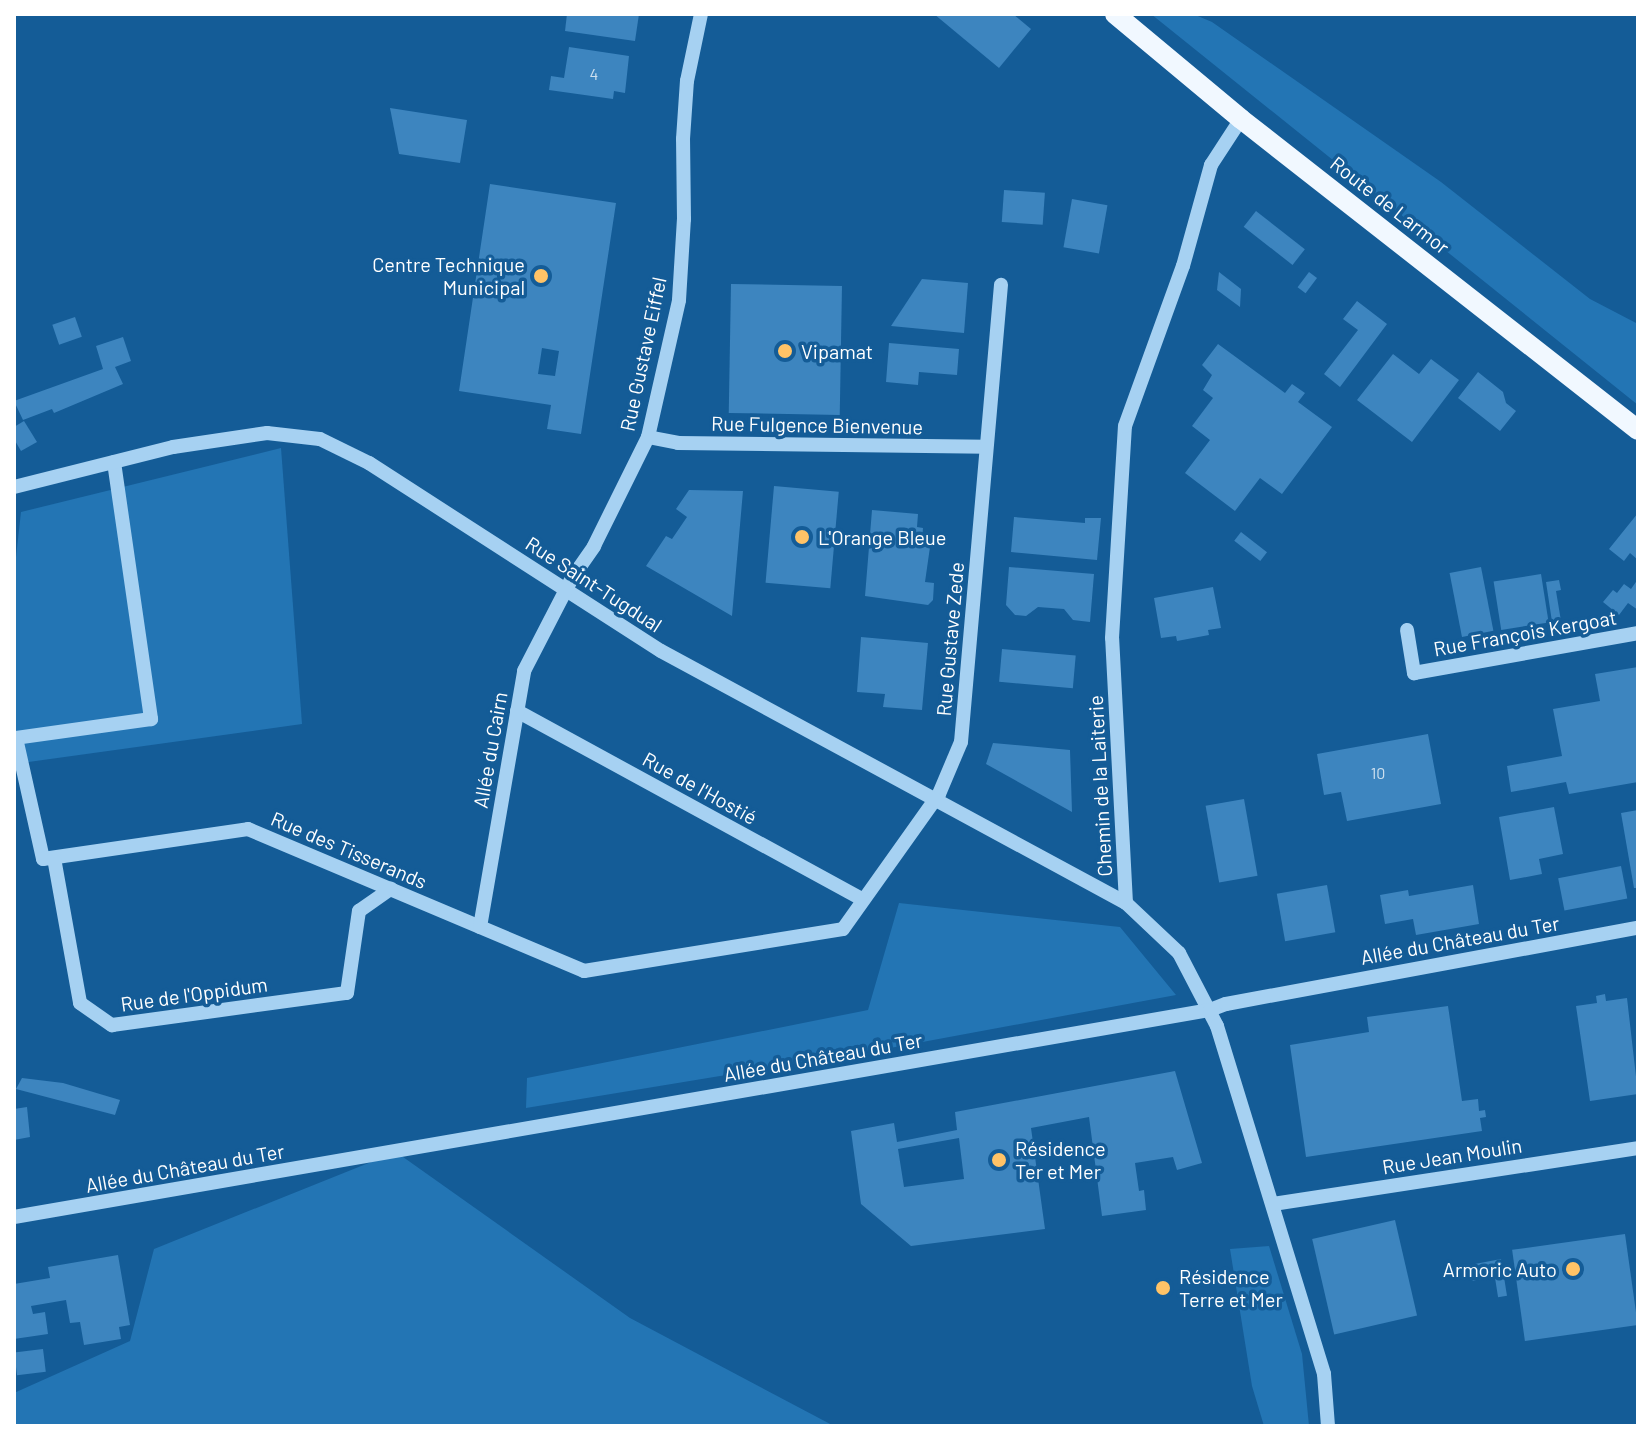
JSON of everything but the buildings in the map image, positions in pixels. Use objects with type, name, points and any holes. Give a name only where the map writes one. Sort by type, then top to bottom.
[{"type":"main road","name":"Route de Larmor","points":[[1115,14],[1241,119],[1638,430]]},
{"type":"street","name":"Rue Gustave Eiffel","points":[[567,589],[594,546],[648,437],[679,300],[687,81],[701,14]]},
{"type":"street","name":"Chemin de la Laiterie","points":[[1241,119],[1211,165],[1183,266],[1125,426],[1112,638],[1126,903],[1179,953],[1210,1010],[1228,1057],[1324,1374],[1328,1426]]},
{"type":"street","name":"Rue Gustave Zede","points":[[935,799],[961,742],[1001,285]]},
{"type":"street","name":"Rue Saint-Tugdual","points":[[14,487],[173,447],[267,433],[320,439],[369,463],[661,651],[1126,903]]},
{"type":"street","name":"Rue Fulgence Bienvenue","points":[[648,437],[678,443],[986,447]]},
{"type":"street","points":[[54,858],[43,859],[16,738],[151,719],[114,462]]},
{"type":"street","name":"Allée du Cairn","points":[[480,927],[524,671],[567,589]]},
{"type":"street","name":"Rue François Kergoat","points":[[1407,630],[1414,673],[1638,633]]},
{"type":"street","name":"Rue de l'Hostié","points":[[517,711],[863,900]]},
{"type":"street","name":"Rue des Tisserands","points":[[54,858],[248,829],[584,971],[843,929],[935,799]]},
{"type":"street","name":"Rue de l'Oppidum","points":[[54,858],[80,1003],[112,1025],[347,993],[359,911],[391,889]]},
{"type":"street","name":"Allée du Château du Ter","points":[[14,1217],[1210,1010],[1226,1004],[1638,928]]},
{"type":"street","name":"Rue Jean Moulin","points":[[1273,1204],[1638,1148]]},
{"type":"shaded area","points":[[1151,14],[1193,14],[1212,22],[1441,182],[1590,299],[1638,324],[1638,405]]},
{"type":"shaded area","points":[[281,448],[302,724],[14,764],[14,575],[21,512]]},
{"type":"shaded area","points":[[899,903],[1120,927],[1176,995],[890,1048],[526,1108],[527,1078],[868,1010]]},
{"type":"shaded area","points":[[396,1152],[630,1318],[834,1426],[14,1426],[14,1393],[130,1341],[154,1249]]},
{"type":"shaded area","points":[[1269,1246],[1302,1354],[1309,1426],[1264,1426],[1252,1386],[1230,1249]]},
{"type":"place","name":"Centre Technique Municipal","points":[[541,276]]},
{"type":"place","name":"Vipamat","points":[[785,351]]},
{"type":"place","name":"L'Orange Bleue","points":[[802,537]]},
{"type":"place","name":"Résidence Ter et Mer","points":[[999,1160]]},
{"type":"place","name":"Armoric Auto","points":[[1573,1269]]},
{"type":"place","name":"Résidence Terre et Mer","points":[[1163,1288]]}]
